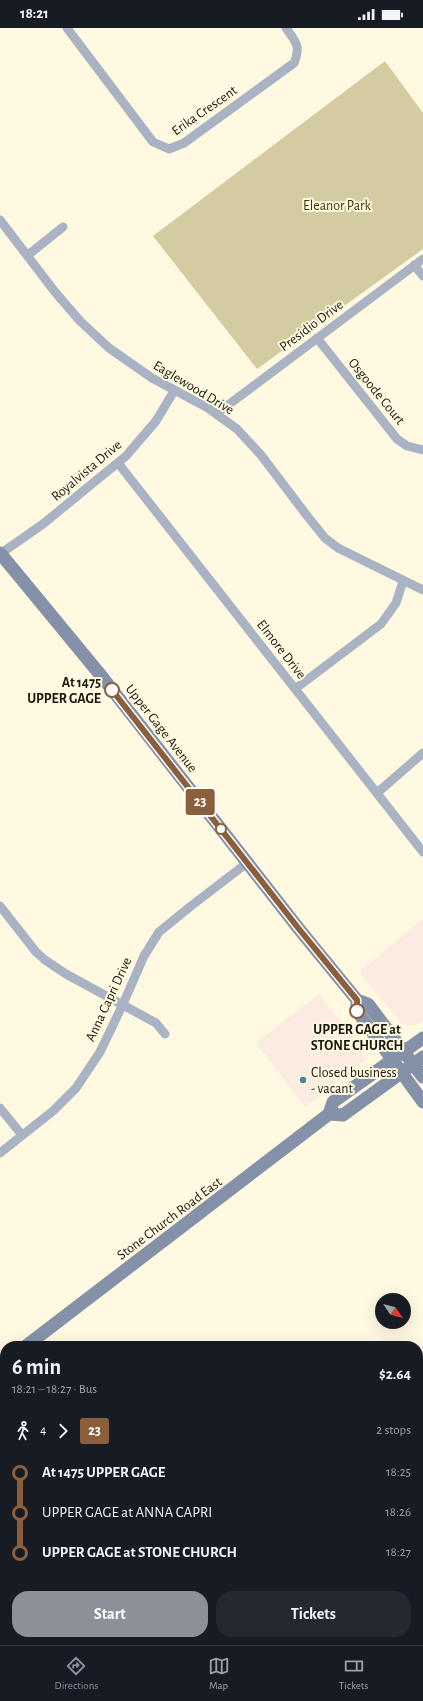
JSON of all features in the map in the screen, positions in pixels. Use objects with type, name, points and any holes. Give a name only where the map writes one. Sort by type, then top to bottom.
[{"type":"main road","name":"Upper Gage Avenue","points":[[0,553],[103,678],[299,929],[357,1000],[368,1004],[404,1051],[418,1060],[423,1077]]},
{"type":"main road","name":"Upper Gage Avenue","points":[[357,1000],[357,1011],[423,1102]]},
{"type":"main road","name":"Stone Church Road East","points":[[33,1341],[131,1268],[329,1114],[333,1102],[423,1038]]},
{"type":"main road","points":[[329,1114],[343,1115],[418,1060]]},
{"type":"street","name":"Erika Crescent","points":[[66,28],[153,142],[169,149],[184,143],[294,63],[298,53],[297,43],[286,28]]},
{"type":"street","name":"Eaglewood Drive","points":[[0,220],[55,292],[80,321],[109,348],[152,378],[208,408],[237,429],[261,455],[308,518],[325,538],[338,548],[423,590]]},
{"type":"street","points":[[28,255],[63,227]]},
{"type":"street","name":"Presidio Drive","points":[[216,414],[423,259]]},
{"type":"street","points":[[414,265],[423,276]]},
{"type":"street","name":"Osgoode Court","points":[[317,338],[397,439],[407,446],[423,450]]},
{"type":"street","name":"Royalvista Drive","points":[[0,553],[43,524],[126,456],[149,430],[174,390]]},
{"type":"street","name":"Elmore Drive","points":[[118,463],[423,852]]},
{"type":"street","points":[[295,689],[381,624],[396,603],[403,581]]},
{"type":"street","points":[[377,793],[423,753]]},
{"type":"street","name":"Anna Capri Drive","points":[[0,1153],[53,1111],[76,1088],[100,1052],[144,956],[159,932],[247,863]]},
{"type":"street","points":[[0,906],[36,952],[45,960],[66,974],[156,1023],[165,1034]]},
{"type":"street","points":[[0,1108],[22,1135]]},
{"type":"shaded area","points":[[423,919],[423,1020],[414,1026],[401,1023],[359,972]]},
{"type":"shaded area","points":[[319,994],[368,1058],[305,1107],[256,1043]]},
{"type":"green space","name":"Eleanor Park","points":[[385,61],[423,113],[423,249],[257,369],[153,236]]},
{"type":"bus line","name":"23","points":[[112,690],[299,929],[348,988],[357,1000],[357,1011]]},
{"type":"place","name":"At 1475 UPPER GAGE","points":[[112,690]]},
{"type":"place","name":"UPPER GAGE at STONE CHURCH","points":[[357,1011]]},
{"type":"place","name":"Closed business - vacant","points":[[303,1080]]}]
